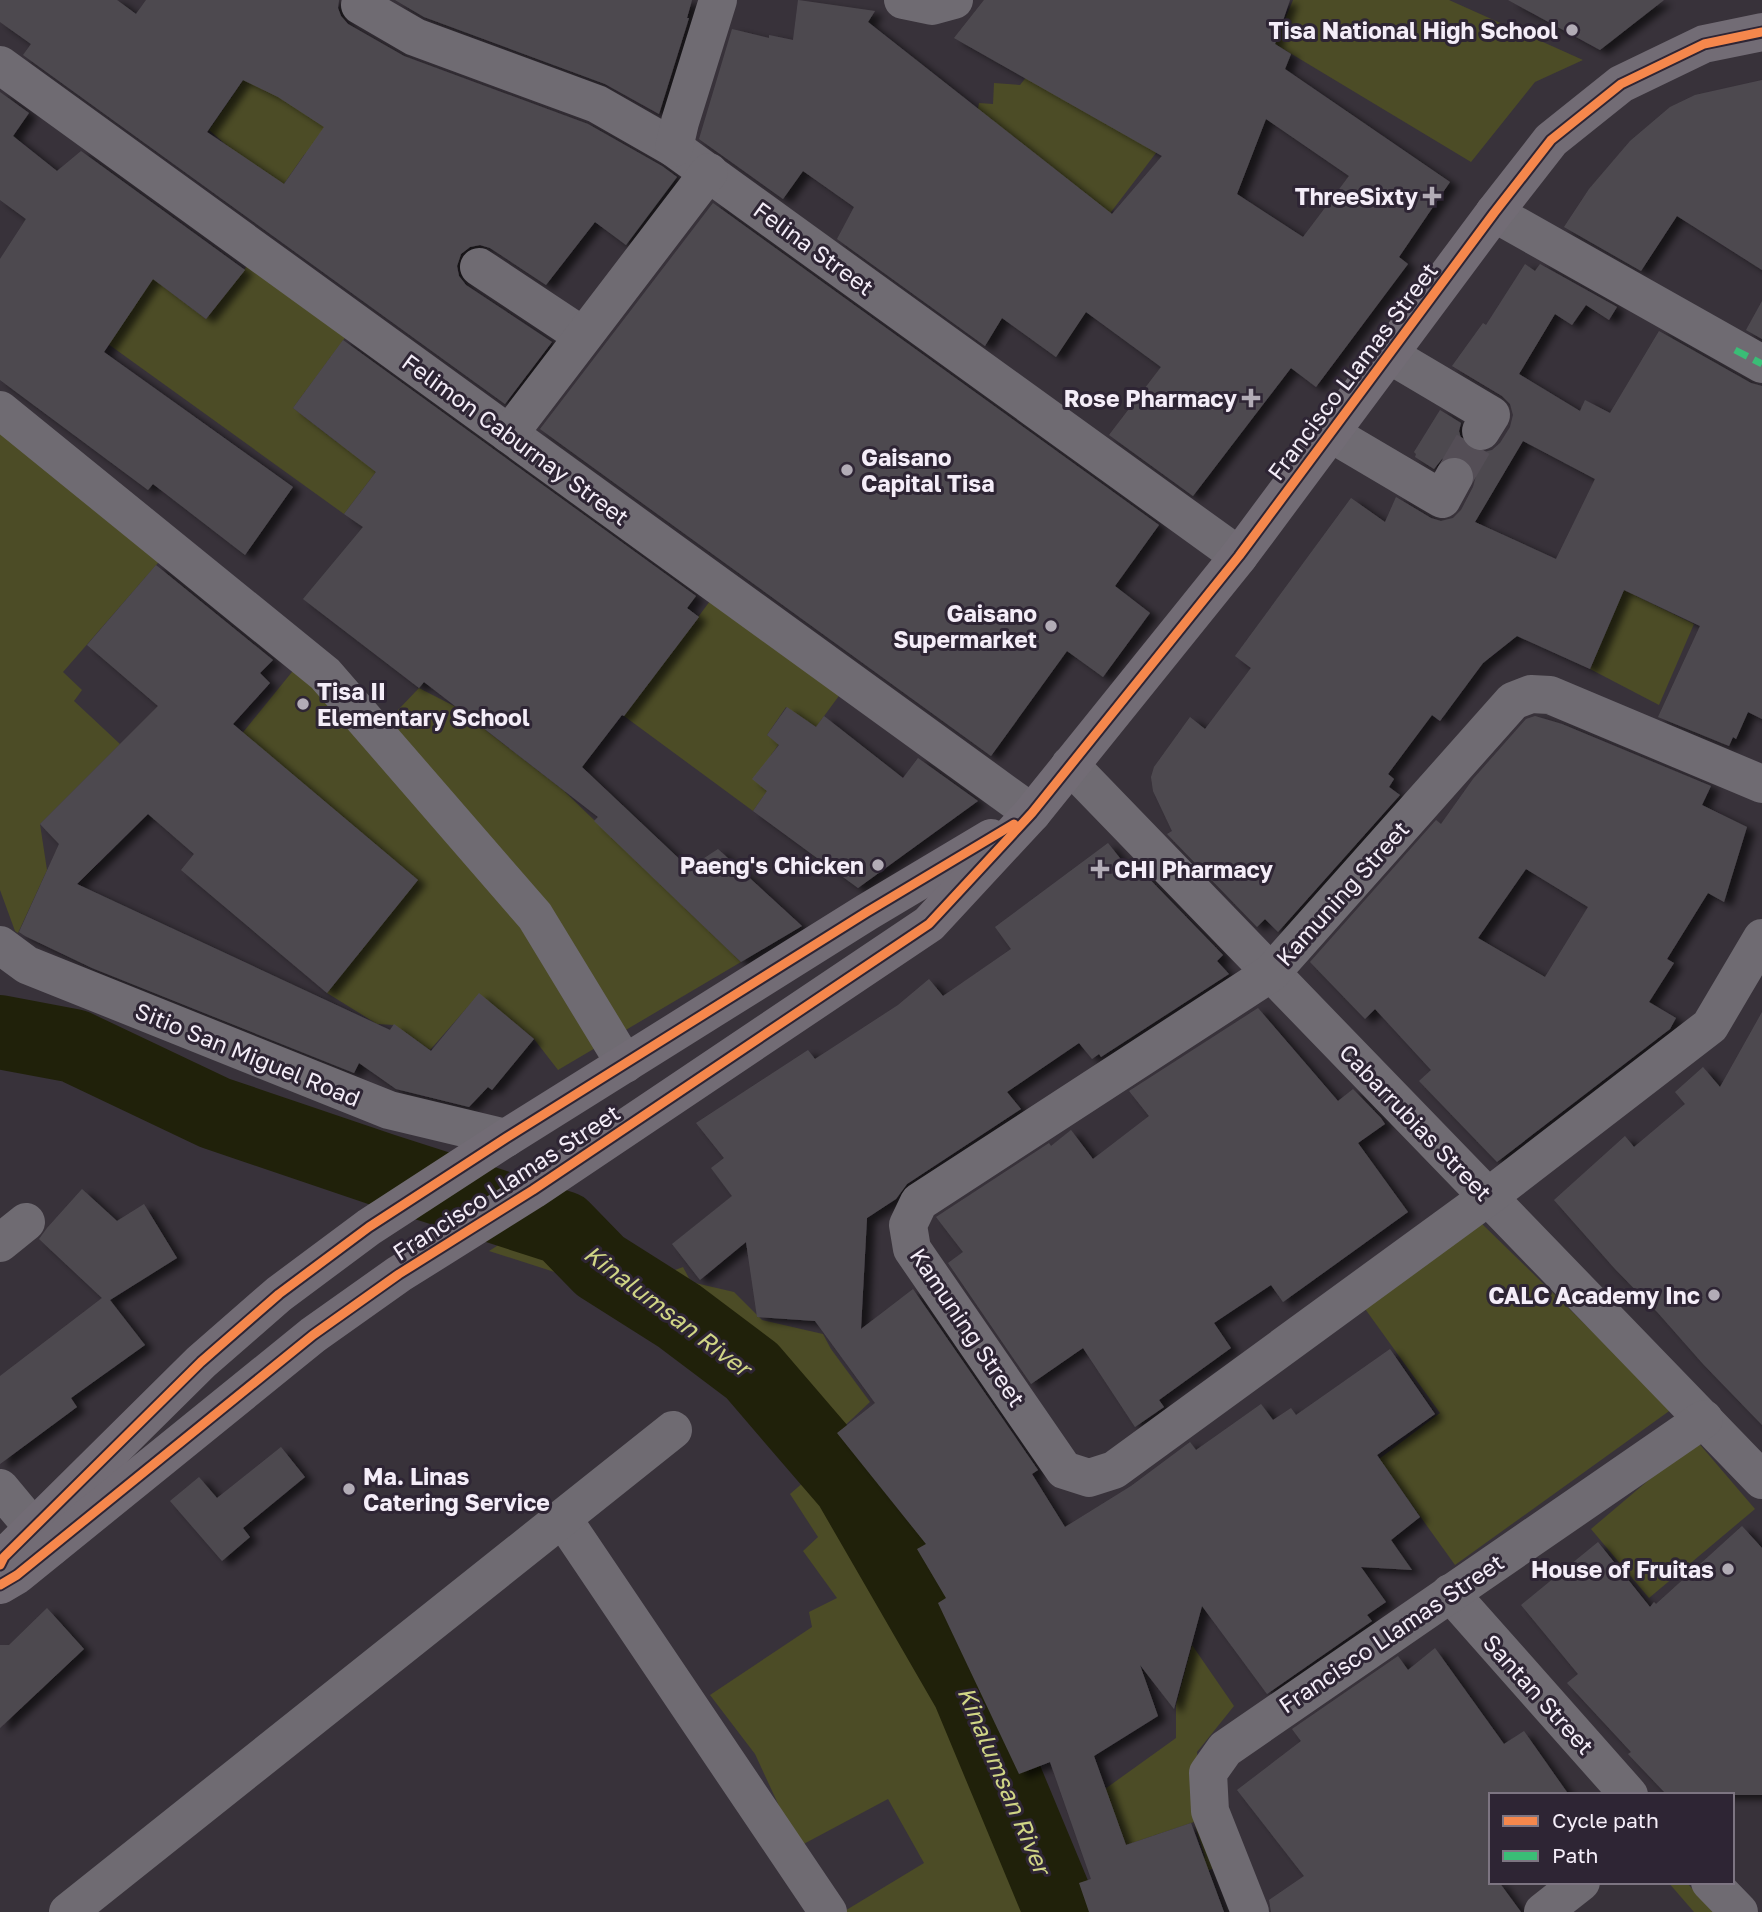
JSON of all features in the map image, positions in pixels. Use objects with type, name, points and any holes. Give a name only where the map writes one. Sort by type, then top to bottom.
[{"type":"main road","name":"Francisco Llamas Street","points":[[0,1565],[4,1557],[41,1538],[399,1273],[533,1190],[929,924],[1032,813],[1239,555],[1550,140],[1621,84],[1704,44],[1762,32]]},
{"type":"main road","name":"Francisco Llamas Street","points":[[0,1585],[17,1575],[41,1538],[201,1362],[279,1294],[369,1227],[497,1144],[867,912],[1032,813]]},
{"type":"street","name":"Felina Street","points":[[362,0],[360,5],[415,37],[597,104],[674,148],[1239,555]]},
{"type":"street","points":[[674,148],[718,0]]},
{"type":"street","points":[[903,0],[932,6],[954,0]]},
{"type":"street","name":"Felimon Caburnay Street","points":[[0,65],[1032,813]]},
{"type":"street","points":[[509,434],[709,172]]},
{"type":"street","points":[[1494,213],[1749,357]]},
{"type":"street","points":[[479,267],[583,336]]},
{"type":"street","points":[[1388,354],[1491,415],[1481,431]]},
{"type":"street","points":[[0,410],[325,674],[535,916],[625,1065]]},
{"type":"street","points":[[1330,433],[1441,499],[1454,477]]},
{"type":"street","name":"Kamuning Street","points":[[1762,784],[1550,695],[1531,694],[1513,701],[1271,973],[919,1202],[908,1225],[912,1249],[1064,1470],[1089,1478],[1114,1470],[1488,1197],[1710,1026],[1762,938]]},
{"type":"street","name":"Cabarrubias Street","points":[[1070,765],[1762,1480]]},
{"type":"street","name":"Sitio San Miguel Road","points":[[0,945],[27,965],[389,1110],[497,1144]]},
{"type":"street","name":"Francisco Llamas Street","points":[[1250,1912],[1210,1811],[1208,1773],[1225,1749],[1704,1419]]},
{"type":"street","points":[[68,1912],[673,1430]]},
{"type":"street","points":[[0,1488],[41,1538]]},
{"type":"street","points":[[563,1519],[828,1912]]},
{"type":"street","name":"Santan Street","points":[[1450,1593],[1627,1793]]},
{"type":"street","points":[[1543,1912],[1578,1884]]},
{"type":"street","points":[[1712,1884],[1739,1912]]},
{"type":"shaded area","points":[[1293,0],[1449,0],[1583,60],[1535,82],[1471,162],[1275,44]]},
{"type":"shaded area","points":[[1058,37],[1159,149],[1108,216],[974,129],[979,103],[993,104],[994,83],[1020,85]]},
{"type":"shaded area","points":[[244,79],[339,126],[304,155],[283,185],[231,149],[209,130]]},
{"type":"shaded area","points":[[135,230],[160,284],[206,319],[254,257],[350,331],[293,408],[337,442],[388,456],[344,514],[72,318]]},
{"type":"shaded area","points":[[0,400],[164,556],[63,672],[82,690],[74,701],[120,744],[40,824],[47,870],[18,933],[0,890]]},
{"type":"shaded area","points":[[1624,590],[1694,624],[1659,705],[1590,669]]},
{"type":"shaded area","points":[[713,597],[844,689],[816,727],[786,707],[767,735],[779,744],[771,755],[767,791],[753,811],[624,716]]},
{"type":"shaded area","points":[[296,667],[375,734],[419,688],[456,707],[563,790],[741,962],[558,1070],[534,1039],[479,994],[430,1050],[394,1025],[377,1024],[327,993],[417,880],[236,741]]},
{"type":"shaded area","points":[[550,1212],[568,1232],[587,1234],[591,1240],[646,1281],[683,1267],[691,1282],[734,1292],[762,1320],[823,1334],[870,1402],[837,1433],[842,1453],[912,1556],[1018,1773],[1038,1767],[1078,1897],[1059,1907],[1061,1912],[843,1912],[924,1863],[888,1799],[798,1847],[755,1754],[710,1695],[812,1627],[809,1612],[837,1598],[803,1551],[818,1537],[790,1494],[805,1481],[787,1464],[737,1395],[692,1351],[595,1285],[489,1251]]},
{"type":"shaded area","points":[[1479,1221],[1672,1409],[1455,1565],[1379,1459],[1440,1413],[1363,1306]]},
{"type":"shaded area","points":[[1696,1440],[1755,1509],[1649,1598],[1591,1529]]},
{"type":"shaded area","points":[[1192,1645],[1234,1706],[1197,1752],[1202,1811],[1214,1868],[1180,1883],[1153,1876],[1205,1857],[1194,1822],[1126,1845],[1105,1789],[1176,1738],[1176,1705]]},
{"type":"shaded area","points":[[1670,1884],[1688,1884],[1714,1912],[1694,1912]]},
{"type":"building","points":[[0,0],[117,0],[136,14],[146,0],[339,0],[341,16],[348,24],[404,56],[588,124],[677,177],[626,245],[595,222],[546,285],[490,248],[480,245],[470,247],[461,254],[457,266],[459,276],[466,285],[552,342],[505,404],[23,55],[31,44],[0,22]],"holes":[[[243,80],[278,97],[324,127],[284,184],[207,132]]]},
{"type":"building","points":[[395,0],[692,0],[689,18],[659,114],[605,84],[424,17]]},
{"type":"building","points":[[798,0],[875,11],[868,22],[1112,214],[1162,156],[954,38],[984,0],[1290,0],[1275,44],[1291,54],[1285,69],[1450,182],[1399,257],[1408,264],[1316,387],[1291,368],[1193,496],[1109,435],[1161,367],[1086,312],[1056,357],[1002,318],[985,346],[837,239],[854,207],[803,171],[783,199],[699,139],[732,29],[769,38],[769,35],[793,40]],"holes":[[[1266,119],[1349,176],[1303,237],[1237,194]]]},
{"type":"building","points":[[1508,0],[1664,0],[1600,50]]},
{"type":"building","points":[[1762,80],[1762,270],[1677,216],[1641,271],[1564,227],[1589,189],[1630,141],[1670,107],[1695,95]]},
{"type":"building","points":[[0,92],[29,113],[13,136],[57,171],[81,151],[245,270],[206,319],[153,279],[104,352],[293,487],[245,555],[153,484],[148,490],[0,380],[0,259],[26,219],[0,200]]},
{"type":"building","name":"Gaisano Capital Tisa","points":[[713,203],[1159,525],[1115,586],[1150,613],[1103,677],[1067,651],[991,756],[540,429]]},
{"type":"building","points":[[1525,264],[1535,271],[1540,264],[1617,307],[1609,320],[1586,305],[1572,325],[1555,314],[1519,374],[1580,411],[1585,400],[1610,413],[1659,331],[1751,383],[1762,386],[1762,719],[1748,712],[1736,739],[1733,737],[1729,746],[1658,717],[1700,626],[1624,590],[1590,669],[1517,636],[1483,663],[1440,721],[1432,715],[1388,774],[1394,779],[1389,787],[1400,795],[1278,932],[1265,919],[1257,927],[1167,834],[1172,831],[1153,791],[1151,777],[1154,767],[1190,717],[1205,729],[1251,668],[1235,656],[1351,498],[1385,522],[1396,497],[1441,521],[1453,518],[1461,510],[1476,476],[1472,465],[1464,458],[1453,455],[1442,459],[1434,469],[1415,457],[1414,452],[1440,410],[1461,423],[1459,431],[1462,442],[1469,449],[1480,453],[1492,450],[1510,427],[1513,415],[1510,404],[1502,396],[1452,366],[1483,323],[1486,325]],"holes":[[[1523,441],[1595,479],[1556,559],[1475,522]]]},
{"type":"building","points":[[1762,301],[1762,339],[1746,330]]},
{"type":"building","points":[[343,340],[696,596],[687,608],[699,617],[582,767],[689,868],[718,849],[802,926],[741,962],[594,821],[598,817],[424,682],[419,688],[303,599],[363,527],[344,514],[376,472],[293,408]]},
{"type":"building","points":[[156,565],[273,660],[260,673],[270,683],[233,724],[418,880],[327,993],[181,870],[194,854],[148,814],[77,884],[390,1030],[394,1024],[431,1051],[479,993],[534,1039],[492,1090],[488,1087],[469,1107],[396,1089],[359,1063],[354,1073],[92,968],[19,932],[59,844],[40,824],[158,706],[87,645]]},
{"type":"building","points":[[787,707],[816,727],[824,716],[903,778],[918,758],[978,801],[858,888],[753,811],[767,791],[752,779],[779,745],[767,735]]},
{"type":"building","points":[[1535,716],[1562,724],[1711,786],[1702,805],[1747,827],[1724,902],[1708,893],[1667,959],[1674,963],[1649,1002],[1676,1018],[1670,1029],[1497,1162],[1419,1081],[1431,1070],[1375,1009],[1365,1019],[1310,962],[1436,820],[1441,824],[1473,779],[1526,719]],"holes":[[[1526,869],[1588,907],[1545,977],[1478,938]]]},
{"type":"building","points":[[1108,843],[1127,867],[1133,862],[1223,955],[1217,961],[1229,974],[1101,1057],[1099,1054],[1092,1059],[1079,1043],[1007,1092],[1021,1109],[907,1184],[896,1199],[867,1218],[861,1329],[913,1289],[1038,1470],[1032,1474],[1065,1527],[1131,1486],[1190,1442],[1196,1450],[1261,1404],[1273,1420],[1291,1408],[1296,1415],[1390,1349],[1435,1414],[1377,1455],[1420,1517],[1391,1540],[1412,1570],[1361,1567],[1386,1602],[1367,1615],[1372,1621],[1267,1694],[1202,1606],[1174,1709],[1140,1665],[1158,1716],[1094,1756],[1126,1845],[1191,1823],[1224,1912],[1089,1912],[1079,1883],[1091,1879],[1050,1762],[1019,1774],[938,1603],[946,1598],[917,1549],[926,1544],[837,1433],[875,1403],[815,1321],[757,1317],[746,1242],[700,1280],[672,1244],[732,1196],[711,1168],[724,1158],[696,1123],[808,1050],[815,1059],[898,1005],[929,979],[943,996],[1011,949],[995,927]]},
{"type":"building","points":[[1258,1008],[1338,1101],[1353,1089],[1381,1118],[1385,1124],[1358,1143],[1408,1212],[1283,1302],[1271,1285],[1214,1323],[1231,1348],[1159,1400],[1164,1407],[1135,1427],[1083,1348],[1031,1384],[948,1263],[963,1252],[936,1217],[1049,1143],[1051,1146],[1071,1130],[1093,1159],[1149,1116],[1129,1091]]},
{"type":"building","points":[[1762,1012],[1762,1425],[1554,1200],[1625,1136],[1634,1147],[1685,1104],[1675,1092],[1703,1067],[1720,1087]]},
{"type":"building","points":[[82,1189],[117,1221],[144,1204],[177,1258],[110,1300],[145,1345],[71,1398],[77,1407],[0,1464],[0,1376],[102,1298],[39,1239]]},
{"type":"building","points":[[281,1447],[305,1477],[243,1528],[250,1537],[222,1561],[170,1501],[199,1477],[217,1498]]},
{"type":"building","points":[[1742,1526],[1762,1548],[1762,1795],[1665,1793],[1567,1683],[1578,1674],[1521,1605],[1598,1542],[1650,1607],[1654,1602],[1656,1604]]},
{"type":"building","points":[[47,1608],[84,1649],[0,1728],[0,1645],[9,1645]]},
{"type":"building","points":[[1435,1648],[1504,1744],[1524,1731],[1568,1793],[1489,1793],[1489,1884],[1500,1884],[1521,1912],[1271,1912],[1269,1900],[1304,1876],[1237,1790],[1301,1741],[1292,1729],[1398,1656],[1408,1670]]},
{"type":"waterway","name":"Kinalumsan River","points":[[0,1032],[74,1046],[215,1113],[563,1228],[600,1266],[679,1316],[752,1371],[850,1485],[969,1691],[1061,1912]]},
{"type":"tunnel","points":[[1454,477],[1481,431]]},
{"type":"marked path","points":[[1735,350],[1762,364]]},
{"type":"cycle path","points":[[0,1585],[17,1575],[313,1335],[399,1274],[533,1190],[929,924],[1032,813],[1239,556],[1551,140],[1621,84],[1704,44],[1762,32]]},
{"type":"cycle path","points":[[0,1565],[4,1557],[201,1362],[279,1294],[369,1227],[867,912],[1014,824]]},
{"type":"place","name":"Tisa National High School","points":[[1572,30]]},
{"type":"place","name":"ThreeSixty","points":[[1432,196]]},
{"type":"place","name":"Rose Pharmacy","points":[[1251,398]]},
{"type":"place","name":"Gaisano Capital Tisa","points":[[847,470]]},
{"type":"place","name":"Gaisano Supermarket","points":[[1051,626]]},
{"type":"place","name":"Tisa II Elementary School","points":[[303,704]]},
{"type":"place","name":"Paeng's Chicken","points":[[878,865]]},
{"type":"place","name":"CHI Pharmacy","points":[[1100,869]]},
{"type":"place","name":"CALC Academy Inc","points":[[1714,1295]]},
{"type":"place","name":"Ma. Linas Catering Service","points":[[349,1489]]},
{"type":"place","name":"House of Fruitas","points":[[1728,1569]]}]
